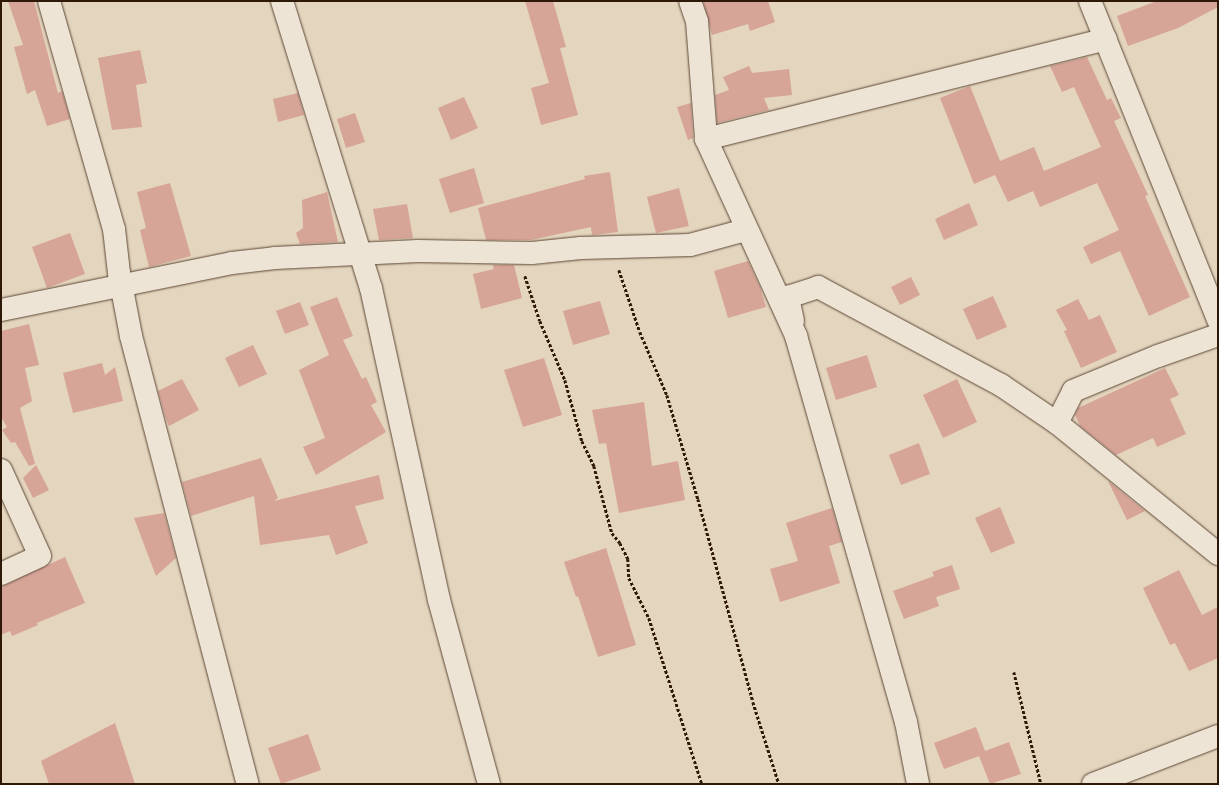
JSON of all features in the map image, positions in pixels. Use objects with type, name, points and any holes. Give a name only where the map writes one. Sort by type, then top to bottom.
[{"type":"street","points":[[49,1],[114,229],[122,287],[148,402],[193,569],[248,784]]},
{"type":"street","points":[[282,1],[371,288],[439,600],[489,784]]},
{"type":"street","points":[[690,1],[697,21],[706,139],[746,230],[796,336]]},
{"type":"street","points":[[1090,1],[1218,320]]},
{"type":"street","points":[[706,139],[1106,39]]},
{"type":"street","points":[[1,310],[122,287],[232,262],[275,258],[418,251],[517,253],[611,247],[690,245],[746,230]]},
{"type":"street","points":[[918,784],[906,722],[796,336],[788,297],[818,288],[1000,385],[1057,423],[1218,554]]},
{"type":"street","points":[[1057,423],[1073,392],[1158,356],[1218,335]]},
{"type":"street","points":[[1,470],[40,556],[1,574]]},
{"type":"street","points":[[1094,784],[1218,736]]},
{"type":"path","points":[[611,247],[640,332],[667,395],[753,702],[779,784]]},
{"type":"path","points":[[517,253],[540,321],[565,380],[582,440],[594,466],[612,533],[620,543],[628,559],[629,578],[649,618],[702,784]]},
{"type":"path","points":[[1014,672],[1041,784]]},
{"type":"building","points":[[8,1],[34,1],[58,93],[62,91],[70,119],[47,126],[35,90],[27,94],[14,47],[23,45]]},
{"type":"building","points":[[525,1],[553,1],[566,47],[560,48],[578,115],[541,125],[531,88],[549,83]]},
{"type":"building","points":[[703,1],[768,1],[775,22],[750,31],[748,24],[712,35]]},
{"type":"building","points":[[1157,1],[1218,1],[1218,7],[1178,28],[1128,46],[1117,16]]},
{"type":"building","points":[[140,50],[147,83],[136,85],[142,127],[112,130],[98,58]]},
{"type":"building","points":[[1087,57],[1107,100],[1111,98],[1121,118],[1114,121],[1148,195],[1145,196],[1190,297],[1149,316],[1120,251],[1091,264],[1083,247],[1119,230],[1097,183],[1040,207],[1033,191],[1008,202],[995,175],[974,184],[940,98],[970,86],[1000,161],[1034,147],[1044,171],[1101,147],[1074,87],[1062,92],[1050,66]]},
{"type":"building","points":[[749,66],[752,73],[789,69],[792,95],[764,98],[769,110],[717,123],[715,95],[729,90],[723,77]]},
{"type":"building","points":[[298,93],[304,115],[278,122],[273,99]]},
{"type":"building","points":[[464,97],[478,128],[451,140],[438,108]]},
{"type":"building","points":[[691,103],[693,138],[688,140],[677,107]]},
{"type":"building","points":[[355,113],[365,142],[346,148],[337,119]]},
{"type":"building","points":[[474,168],[484,203],[450,213],[439,179]]},
{"type":"building","points":[[610,172],[618,232],[592,235],[591,227],[531,240],[486,240],[478,208],[585,179],[584,176]]},
{"type":"building","points":[[170,183],[191,256],[149,267],[140,230],[146,228],[137,192]]},
{"type":"building","points":[[679,188],[689,226],[656,233],[647,197]]},
{"type":"building","points":[[327,192],[338,242],[300,244],[296,233],[303,228],[302,200]]},
{"type":"building","points":[[969,203],[978,225],[944,240],[935,219]]},
{"type":"building","points":[[407,204],[413,238],[379,240],[373,209]]},
{"type":"building","points":[[70,233],[85,274],[47,288],[32,247]]},
{"type":"building","points":[[748,261],[760,287],[766,307],[728,318],[714,271]]},
{"type":"building","points":[[493,265],[514,265],[522,298],[481,309],[473,274],[494,269]]},
{"type":"building","points":[[911,277],[920,295],[900,305],[891,287]]},
{"type":"building","points":[[993,296],[1007,327],[977,340],[963,309]]},
{"type":"building","points":[[337,297],[353,336],[343,340],[362,379],[366,377],[377,402],[371,405],[386,432],[316,475],[303,447],[325,438],[299,370],[329,355],[310,307]]},
{"type":"building","points":[[1078,299],[1089,320],[1100,315],[1117,352],[1081,368],[1064,331],[1067,330],[1056,310]]},
{"type":"building","points":[[600,301],[610,334],[573,345],[563,311]]},
{"type":"building","points":[[300,302],[309,325],[285,334],[276,311]]},
{"type":"building","points":[[29,324],[39,365],[25,368],[32,401],[20,408],[35,464],[29,466],[15,442],[11,443],[2,430],[7,427],[1,417],[1,331]]},
{"type":"building","points":[[253,345],[267,374],[239,387],[225,358]]},
{"type":"building","points":[[867,355],[877,387],[836,400],[826,368]]},
{"type":"building","points":[[544,358],[562,415],[523,427],[504,370]]},
{"type":"building","points":[[102,363],[105,375],[115,367],[123,401],[73,413],[63,373]]},
{"type":"building","points":[[1165,368],[1179,395],[1170,399],[1186,434],[1157,447],[1153,438],[1116,455],[1080,426],[1075,415],[1078,408]]},
{"type":"building","points":[[182,379],[199,410],[169,426],[158,391]]},
{"type":"building","points":[[957,379],[977,422],[943,438],[923,395]]},
{"type":"building","points":[[644,402],[652,466],[678,461],[685,500],[619,513],[606,443],[599,444],[592,410]]},
{"type":"building","points":[[919,443],[930,474],[901,485],[889,455]]},
{"type":"building","points":[[261,458],[278,498],[274,501],[379,475],[384,499],[355,506],[368,543],[336,555],[329,535],[260,545],[254,496],[191,516],[182,482]]},
{"type":"building","points":[[36,465],[49,490],[33,498],[23,478]]},
{"type":"building","points":[[1108,481],[1145,511],[1127,520]]},
{"type":"building","points":[[1000,507],[1015,543],[991,553],[975,518]]},
{"type":"building","points":[[832,508],[842,542],[829,546],[840,583],[780,602],[770,569],[798,561],[786,523]]},
{"type":"building","points":[[164,513],[176,558],[156,576],[134,518]]},
{"type":"building","points":[[606,548],[636,645],[598,657],[578,596],[576,597],[564,562]]},
{"type":"building","points":[[65,557],[85,603],[37,623],[38,625],[12,636],[10,631],[1,635],[1,587]]},
{"type":"building","points":[[952,565],[960,589],[936,597],[939,606],[904,619],[893,591],[934,576],[932,572]]},
{"type":"building","points":[[1179,570],[1202,615],[1218,607],[1218,658],[1189,671],[1175,643],[1170,645],[1143,588]]},
{"type":"building","points":[[115,723],[135,784],[49,784],[41,761]]},
{"type":"building","points":[[976,727],[985,751],[1009,742],[1021,774],[990,784],[979,756],[944,769],[934,743]]},
{"type":"building","points":[[308,734],[321,770],[281,784],[268,748]]}]
